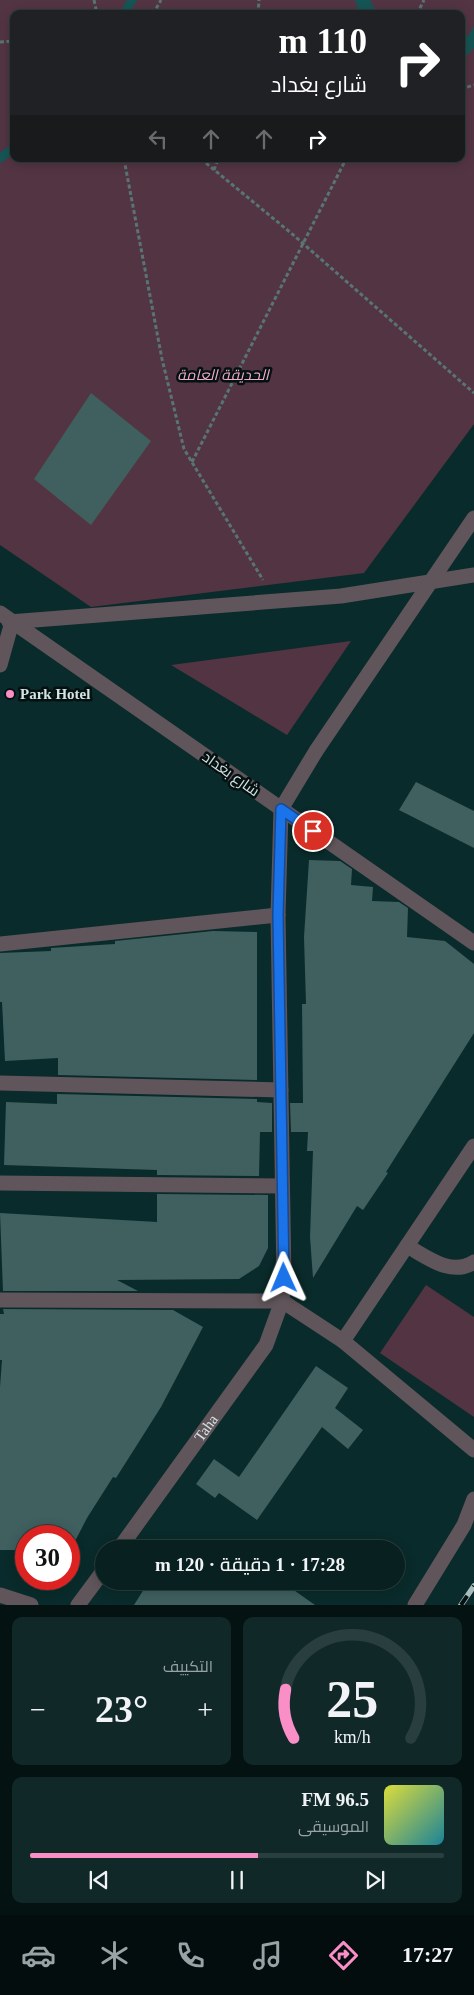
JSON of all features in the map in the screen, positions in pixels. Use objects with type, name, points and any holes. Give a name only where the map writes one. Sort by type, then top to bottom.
[{"type":"street","points":[[282,1301],[278,915],[281,809],[316,751],[474,518]]},
{"type":"street","points":[[6,622],[341,596],[474,575]]},
{"type":"street","name":"شارع بغداد","points":[[0,613],[6,622],[474,943]]},
{"type":"street","points":[[0,632],[6,622]]},
{"type":"street","points":[[0,665],[6,622]]},
{"type":"street","points":[[0,944],[278,915]]},
{"type":"street","points":[[0,1083],[281,1090]]},
{"type":"street","points":[[343,1341],[474,1146]]},
{"type":"street","points":[[0,1183],[282,1186]]},
{"type":"street","points":[[407,1246],[445,1267],[465,1266],[474,1262]]},
{"type":"street","points":[[0,1300],[282,1301],[343,1341],[474,1450]]},
{"type":"street","name":"Taha","points":[[126,1540],[262,1352],[282,1301]]},
{"type":"street","points":[[415,1605],[464,1525],[474,1498]]},
{"type":"street","points":[[78,1605],[95,1582]]},
{"type":"street","points":[[0,1595],[31,1605]]},
{"type":"path","points":[[125,162],[162,359],[184,449],[266,587]]},
{"type":"path","points":[[205,162],[304,245],[474,393]]},
{"type":"path","points":[[214,170],[217,162]]},
{"type":"path","points":[[192,462],[345,162]]},
{"type":"green space","name":"الحديقة العامة","points":[[0,0],[474,0],[474,424],[364,573],[91,607],[0,545]]},
{"type":"green space","points":[[351,641],[287,735],[171,665]]},
{"type":"green space","points":[[426,1285],[474,1317],[474,1417],[380,1353]]},
{"type":"water","points":[[354,0],[370,0],[375,10],[357,10],[357,4]]},
{"type":"water","points":[[474,26],[474,48],[465,57],[465,38]]},
{"type":"building","points":[[91,393],[151,441],[91,525],[34,479]]},
{"type":"building","points":[[416,782],[474,811],[474,848],[399,810]]},
{"type":"building","points":[[309,860],[340,861],[352,869],[351,885],[373,887],[372,901],[399,902],[408,908],[407,937],[445,941],[474,964],[474,1033],[386,1172],[388,1173],[363,1210],[357,1206],[313,1278],[310,1237],[313,1151],[307,1151],[308,1132],[291,1132],[290,1103],[303,1103],[302,1004],[306,1004],[304,937]]},
{"type":"building","points":[[213,931],[257,932],[257,1080],[58,1075],[58,1058],[5,1061],[2,1002],[0,1002],[0,953],[51,951],[51,948],[115,944],[115,941]]},
{"type":"building","points":[[57,1094],[257,1099],[257,1102],[272,1103],[272,1132],[260,1132],[259,1176],[157,1175],[157,1170],[4,1165],[6,1102],[57,1104]]},
{"type":"building","points":[[157,1194],[268,1195],[268,1248],[259,1266],[239,1279],[117,1280],[138,1291],[3,1291],[0,1213],[157,1222]]},
{"type":"building","points":[[3,1309],[173,1310],[203,1327],[161,1407],[116,1478],[113,1477],[80,1532],[80,1525],[15,1525],[15,1550],[0,1550],[0,1387],[2,1360],[0,1360],[0,1314],[4,1314]]},
{"type":"building","points":[[316,1366],[348,1388],[335,1408],[363,1430],[348,1449],[322,1427],[257,1520],[219,1493],[215,1498],[196,1484],[214,1459],[239,1477]]},
{"type":"building","points":[[143,1590],[294,1590],[315,1605],[134,1605]]},
{"type":"waterway","points":[[126,10],[132,0]]},
{"type":"waterway","points":[[0,158],[10,151]]},
{"type":"railway","points":[[461,1605],[474,1586]]},
{"type":"place","name":"Park Hotel","points":[[10,694]]},
{"type":"route","points":[[284,1278],[278,915],[281,809],[313,831]]}]
